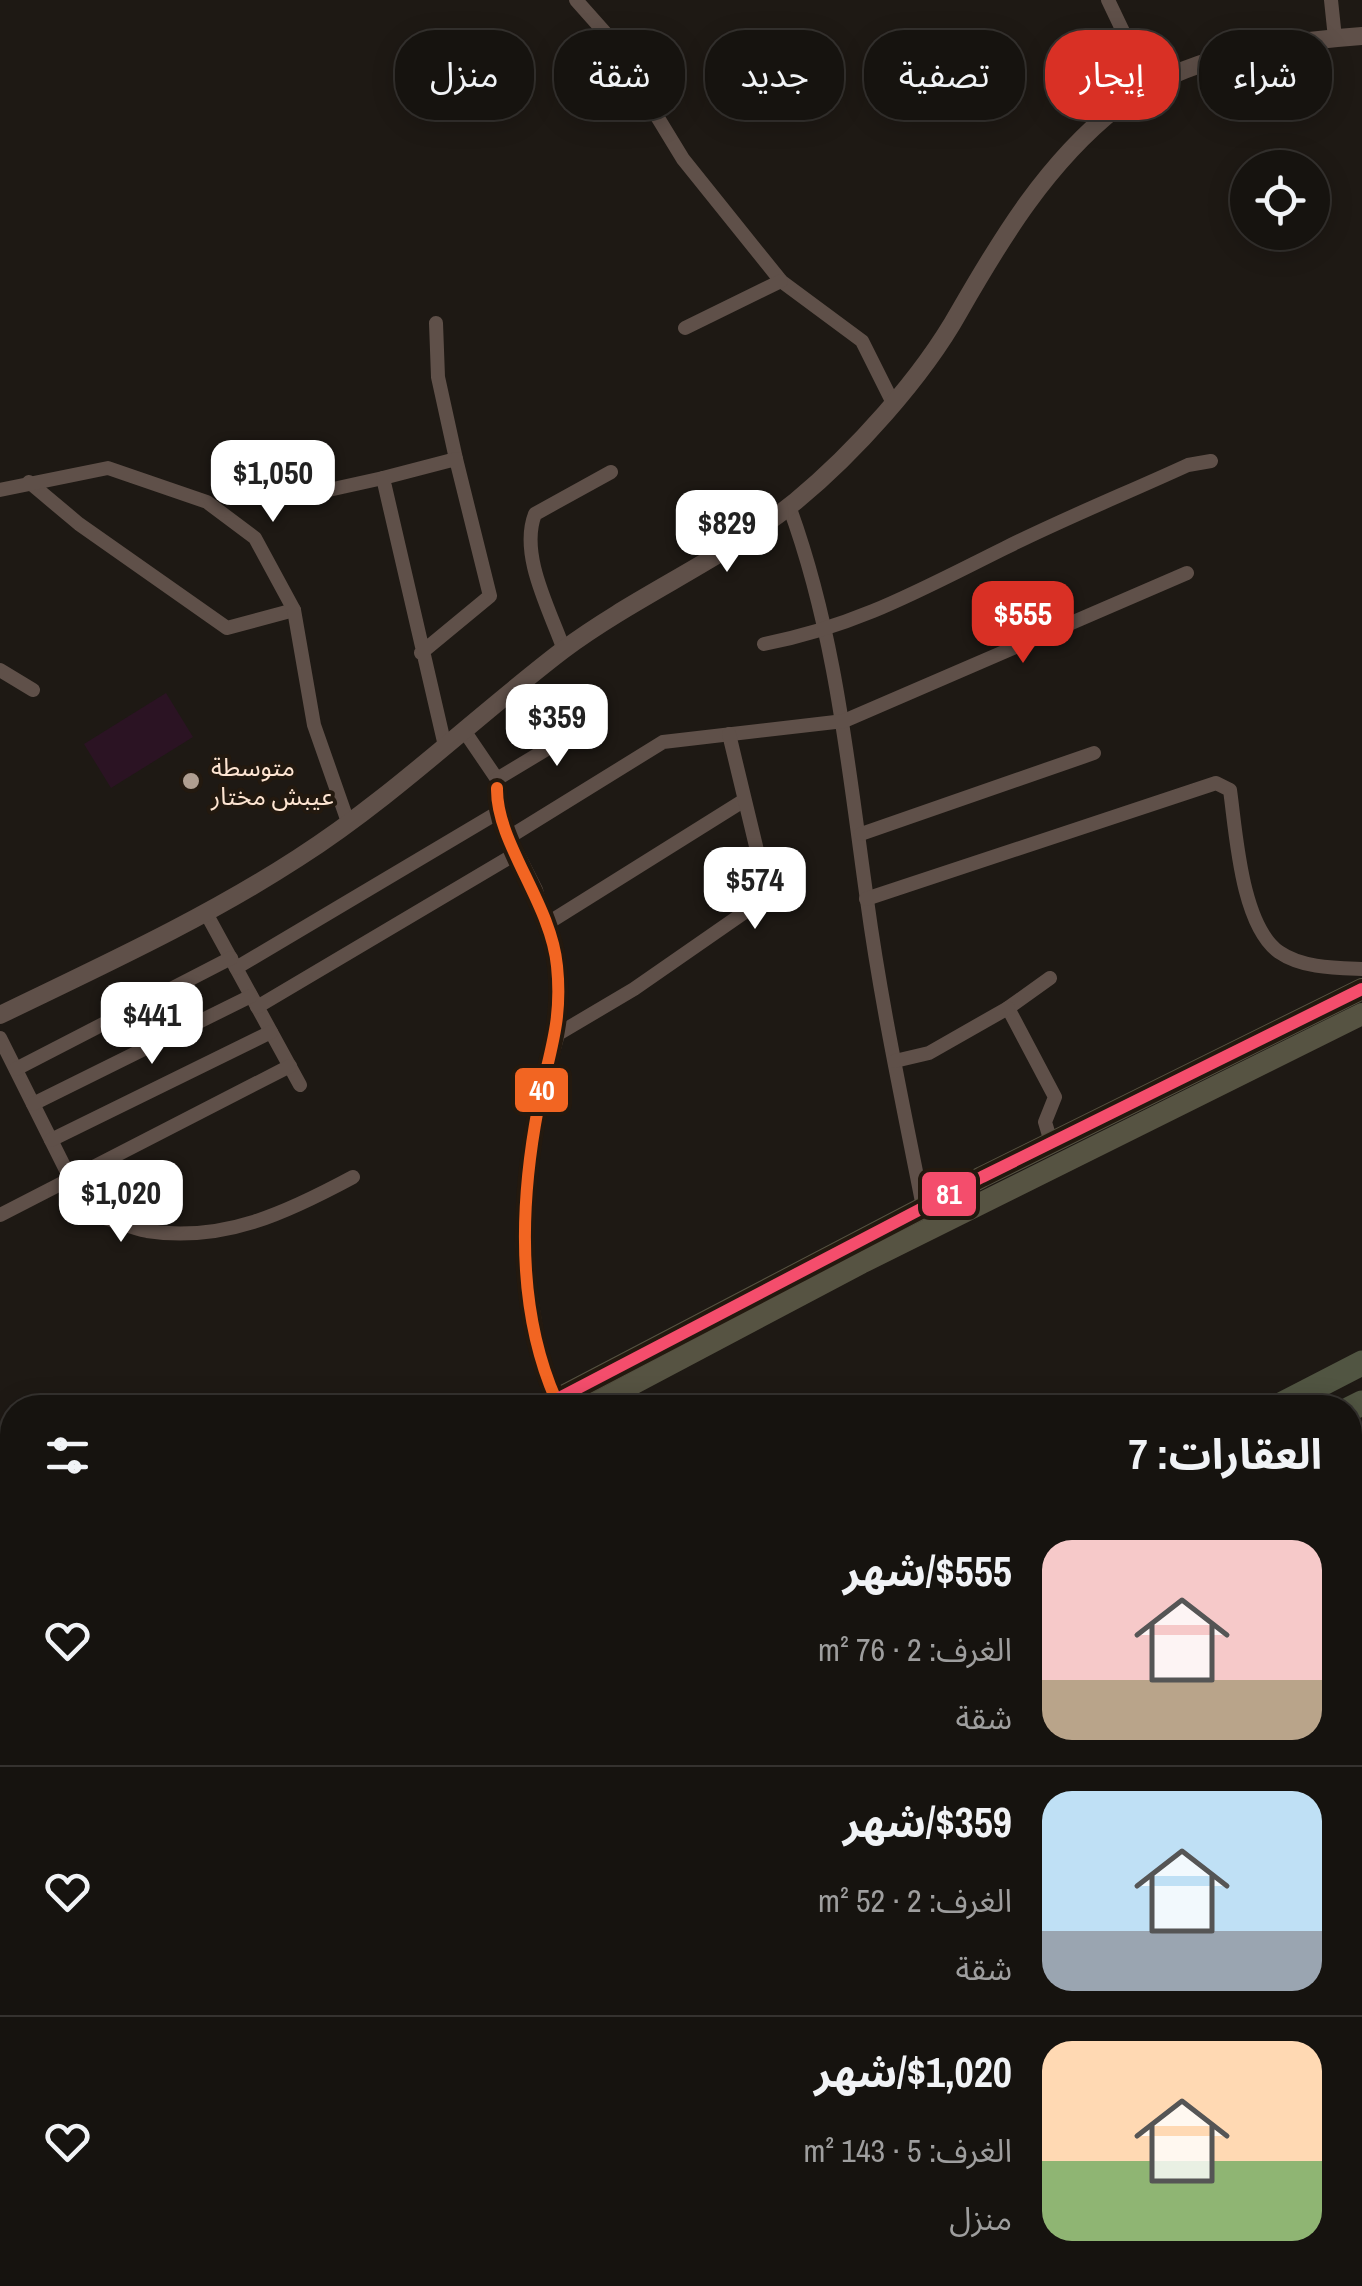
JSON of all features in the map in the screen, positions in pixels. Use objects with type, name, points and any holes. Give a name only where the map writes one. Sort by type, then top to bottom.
[{"type":"highway","points":[[565,1395],[1051,1142],[1362,989]]},
{"type":"highway","points":[[612,1395],[944,1221],[1362,1014]]},
{"type":"highway","points":[[1300,1395],[1362,1363]]},
{"type":"street","points":[[576,0],[608,36],[683,158],[780,280],[862,341],[892,400]]},
{"type":"street","points":[[1108,0],[1122,30]]},
{"type":"street","points":[[1331,0],[1335,38]]},
{"type":"street","points":[[1179,75],[1260,49],[1362,36]]},
{"type":"street","points":[[0,1015],[206,913],[300,857],[564,650],[789,506],[846,456],[892,400],[958,314],[986,259],[1024,204],[1105,120]]},
{"type":"street","points":[[686,328],[780,280]]},
{"type":"street","points":[[421,653],[490,596],[438,378],[436,323]]},
{"type":"street","points":[[297,497],[456,459]]},
{"type":"street","points":[[764,644],[826,632],[1188,466],[1211,461]]},
{"type":"street","points":[[0,490],[108,468],[207,502],[255,538],[294,610],[314,725],[348,822]]},
{"type":"street","points":[[564,650],[530,548],[530,529],[535,514],[611,472]]},
{"type":"street","points":[[383,478],[445,746]]},
{"type":"street","points":[[29,482],[79,524],[228,628],[294,610]]},
{"type":"street","points":[[789,506],[826,632],[844,721],[861,834],[866,899],[924,1207]]},
{"type":"street","points":[[511,836],[663,742],[844,721],[1186,573]]},
{"type":"street","points":[[0,670],[33,690]]},
{"type":"street","points":[[497,780],[594,720]]},
{"type":"street","points":[[464,732],[497,780],[497,813],[511,836],[548,923],[557,965],[558,1034],[538,1105],[522,1242],[547,1395]]},
{"type":"street","points":[[558,1034],[634,990],[768,896],[729,734]]},
{"type":"street","points":[[861,834],[1094,753]]},
{"type":"street","points":[[866,899],[1216,783],[1230,790],[1243,881],[1261,928],[1278,951],[1318,966],[1362,969]]},
{"type":"street","points":[[548,923],[743,801]]},
{"type":"street","points":[[16,1069],[234,963],[497,813]]},
{"type":"street","points":[[33,1104],[254,1001],[517,853]]},
{"type":"street","points":[[206,913],[300,1085]]},
{"type":"street","points":[[894,1060],[928,1053],[1008,1008],[1050,978]]},
{"type":"street","points":[[1008,1008],[1055,1097],[1045,1122],[1051,1142]]},
{"type":"street","points":[[51,1140],[271,1032]]},
{"type":"street","points":[[0,1038],[88,1214],[146,1231],[211,1233],[282,1216],[353,1177]]},
{"type":"street","points":[[0,1215],[290,1066]]},
{"type":"shaded area","points":[[166,693],[193,737],[111,788],[84,744]]},
{"type":"transit line","name":"40","points":[[497,788],[505,830],[545,919],[557,966],[556,1022],[532,1144],[525,1218],[528,1293],[543,1365],[554,1395]]},
{"type":"transit line","name":"81","points":[[565,1395],[982,1177],[1362,989]]},
{"type":"place","name":"متوسطة عيبش مختار","points":[[191,781]]}]
